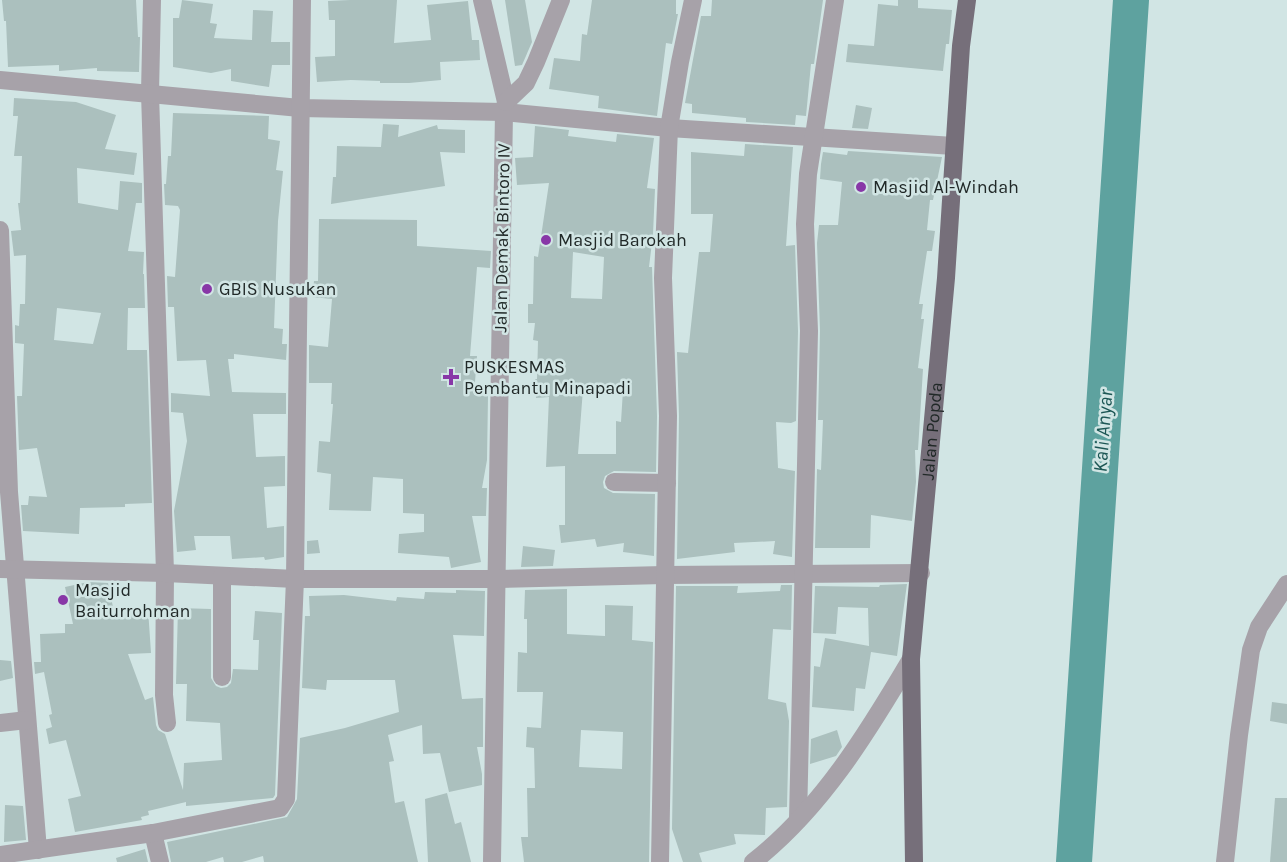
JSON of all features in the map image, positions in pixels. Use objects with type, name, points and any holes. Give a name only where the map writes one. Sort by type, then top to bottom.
[{"type":"main road","name":"Jalan Popda","points":[[914,862],[911,659],[921,573],[945,290],[961,46],[967,0]]},
{"type":"street","points":[[152,0],[150,93],[165,573],[164,684],[167,723]]},
{"type":"street","points":[[0,855],[153,833],[280,808],[286,799],[295,579],[302,0]]},
{"type":"street","name":"Jalan Demak Bintoro IV","points":[[482,0],[505,107],[492,862]]},
{"type":"street","points":[[505,107],[526,83],[561,0]]},
{"type":"street","points":[[660,862],[668,416],[663,278],[669,128],[693,0]]},
{"type":"street","points":[[798,820],[809,331],[805,224],[808,174],[835,0]]},
{"type":"street","points":[[0,80],[300,108],[505,107],[669,128],[954,146]]},
{"type":"street","points":[[0,230],[8,468],[8,570],[27,720],[38,850]]},
{"type":"street","points":[[614,482],[667,483]]},
{"type":"street","points":[[8,570],[165,573],[295,579],[498,579],[921,573]]},
{"type":"street","points":[[222,576],[222,677]]},
{"type":"street","points":[[1225,862],[1251,650],[1259,627],[1287,584]]},
{"type":"street","points":[[753,862],[820,797],[883,706],[911,659]]},
{"type":"street","points":[[0,723],[27,720]]},
{"type":"street","points":[[153,833],[160,862]]},
{"type":"building","points":[[2,0],[136,0],[138,37],[140,37],[139,72],[97,71],[97,68],[59,71],[59,65],[8,67],[6,21],[4,21]]},
{"type":"building","points":[[182,0],[213,4],[210,23],[217,24],[214,38],[252,40],[253,10],[273,11],[271,42],[290,42],[290,65],[272,65],[269,87],[231,81],[231,69],[211,73],[173,67],[173,18],[179,18]]},
{"type":"building","points":[[397,0],[394,43],[431,40],[427,5],[468,1],[472,40],[479,40],[480,60],[440,62],[441,80],[409,83],[351,80],[317,82],[315,57],[335,56],[335,20],[329,20],[328,1]]},
{"type":"building","points":[[505,0],[525,0],[532,42],[522,65],[515,66]]},
{"type":"building","points":[[592,0],[676,0],[676,14],[678,14],[672,44],[666,43],[657,116],[598,108],[599,96],[549,89],[554,58],[580,61],[582,34],[587,35]]},
{"type":"building","points":[[712,0],[823,0],[814,64],[811,64],[806,116],[796,115],[795,125],[746,122],[746,118],[692,113],[692,104],[685,103],[701,16],[711,16]]},
{"type":"building","points":[[898,0],[918,0],[918,8],[952,10],[949,44],[946,44],[943,71],[846,62],[848,44],[874,46],[878,4],[898,6]]},
{"type":"building","points":[[14,98],[76,102],[116,115],[105,149],[137,153],[134,175],[77,168],[78,203],[118,210],[120,181],[142,183],[142,203],[136,203],[128,251],[144,252],[145,308],[128,308],[127,350],[147,350],[152,503],[125,504],[125,507],[80,508],[79,534],[23,531],[21,505],[28,505],[29,496],[47,497],[37,448],[19,450],[17,396],[22,396],[24,344],[15,343],[15,325],[19,326],[20,304],[25,304],[26,255],[14,256],[11,231],[21,230],[18,203],[20,203],[22,156],[14,156],[18,116],[13,116]],"holes":[[[57,308],[101,313],[93,344],[54,340]]]},
{"type":"building","points":[[856,105],[872,108],[868,129],[852,128]]},
{"type":"building","points":[[173,113],[269,116],[268,139],[280,141],[276,170],[283,171],[278,221],[274,328],[283,329],[282,344],[287,344],[286,360],[234,354],[234,359],[228,359],[232,392],[286,393],[286,414],[253,414],[256,457],[285,456],[285,486],[264,487],[267,528],[284,526],[284,557],[265,560],[264,557],[232,559],[230,536],[194,536],[196,550],[177,552],[174,511],[187,441],[183,413],[171,412],[171,393],[210,396],[206,360],[177,361],[174,307],[168,307],[167,276],[175,277],[180,210],[178,206],[165,205],[164,184],[166,184],[168,156],[171,156]]},
{"type":"building","points":[[383,124],[399,125],[398,137],[437,125],[438,129],[465,130],[465,153],[440,152],[445,186],[331,204],[333,177],[336,177],[337,146],[381,147]]},
{"type":"building","points":[[535,126],[569,130],[568,136],[616,142],[617,134],[654,138],[647,188],[655,189],[649,267],[652,267],[657,416],[656,472],[614,471],[605,476],[603,482],[604,488],[613,493],[655,494],[654,556],[623,552],[624,543],[597,547],[595,539],[561,543],[559,525],[565,525],[565,466],[546,467],[549,397],[536,398],[538,341],[533,340],[535,323],[528,323],[528,304],[533,304],[534,256],[538,257],[549,183],[517,185],[515,158],[533,157]],"holes":[[[573,252],[604,257],[602,299],[571,298]],[[588,388],[623,390],[621,422],[616,421],[616,454],[578,454],[583,389],[588,390]]]},
{"type":"building","points":[[745,144],[793,147],[786,246],[795,245],[798,331],[796,421],[776,422],[778,468],[795,471],[792,557],[773,554],[775,541],[734,543],[735,552],[677,559],[679,416],[677,352],[688,353],[699,252],[710,252],[713,214],[691,214],[691,152],[744,156]]},
{"type":"building","points":[[848,151],[942,157],[933,200],[930,200],[927,230],[935,231],[932,251],[927,251],[919,304],[923,304],[921,319],[924,319],[918,368],[923,369],[918,450],[915,450],[916,482],[912,521],[871,515],[870,548],[815,548],[817,469],[821,470],[823,420],[818,420],[820,331],[817,243],[819,225],[838,225],[842,182],[820,179],[821,164],[823,152],[847,155]]},
{"type":"building","points":[[319,219],[417,220],[417,246],[491,251],[490,268],[477,267],[470,356],[477,356],[474,395],[488,396],[487,460],[482,488],[487,488],[486,516],[472,516],[481,562],[451,568],[449,557],[398,553],[399,534],[424,532],[424,514],[403,513],[403,479],[373,477],[371,511],[329,510],[331,474],[317,472],[319,441],[330,442],[332,383],[309,383],[309,345],[328,347],[332,299],[312,297],[314,281],[318,281]]},
{"type":"building","points":[[318,540],[320,553],[307,554],[307,541]]},
{"type":"building","points":[[523,546],[555,550],[553,566],[521,567]]},
{"type":"building","points":[[88,582],[108,583],[114,612],[148,609],[151,653],[128,654],[145,700],[153,697],[156,725],[158,730],[165,734],[183,790],[184,763],[222,760],[220,723],[186,721],[187,684],[176,684],[178,608],[211,609],[211,678],[216,686],[221,688],[231,683],[233,669],[258,670],[259,640],[253,640],[255,611],[282,613],[275,795],[273,798],[186,806],[186,802],[148,811],[149,815],[141,817],[142,820],[75,832],[68,799],[81,796],[66,740],[49,744],[46,729],[52,727],[49,715],[52,714],[44,672],[35,674],[34,662],[41,662],[40,634],[65,633],[65,624],[73,624],[65,587]]},
{"type":"building","points":[[907,584],[897,656],[871,652],[865,689],[856,688],[854,711],[812,707],[814,666],[820,667],[825,638],[869,646],[868,608],[838,607],[836,634],[813,633],[815,586],[879,587],[880,585]]},
{"type":"building","points":[[781,585],[792,585],[791,630],[773,629],[768,699],[786,703],[789,721],[787,807],[766,808],[765,835],[734,834],[736,844],[699,853],[702,862],[683,862],[672,829],[676,586],[738,586],[737,593],[780,591]]},
{"type":"building","points":[[567,589],[567,634],[605,636],[605,605],[633,606],[632,640],[653,642],[649,862],[524,862],[521,837],[528,837],[527,788],[535,788],[534,748],[526,747],[527,727],[541,728],[543,692],[517,692],[518,652],[527,653],[527,619],[524,619],[525,590]],"holes":[[[581,730],[623,732],[622,769],[579,767]]]},
{"type":"building","points":[[456,590],[485,591],[484,636],[453,635],[462,699],[483,698],[483,747],[477,747],[482,785],[449,792],[440,753],[423,754],[422,725],[388,735],[394,761],[389,762],[395,803],[404,801],[418,862],[264,862],[263,856],[242,862],[224,862],[223,857],[206,862],[171,862],[167,842],[287,817],[297,799],[300,738],[399,712],[395,680],[327,680],[326,690],[302,688],[305,616],[310,616],[309,596],[344,595],[396,601],[397,597],[424,599],[425,592],[456,593]]},
{"type":"building","points":[[0,660],[11,661],[13,678],[0,681]]},
{"type":"building","points":[[1272,702],[1287,704],[1287,724],[1270,721]]},
{"type":"building","points":[[837,730],[842,747],[836,756],[810,764],[811,739]]},
{"type":"building","points":[[447,793],[455,824],[461,822],[471,862],[428,862],[425,799]]},
{"type":"building","points":[[1275,798],[1287,798],[1287,862],[1270,862]]},
{"type":"building","points":[[5,805],[23,806],[26,840],[4,842]]},
{"type":"building","points":[[145,849],[148,862],[117,862],[116,858]]},
{"type":"waterway","name":"Kali Anyar","points":[[1074,862],[1131,0]]},
{"type":"place","name":"Masjid Al-Windah","points":[[861,187]]},
{"type":"place","name":"Masjid Barokah","points":[[546,240]]},
{"type":"place","name":"GBIS Nusukan","points":[[207,289]]},
{"type":"place","name":"PUSKESMAS Pembantu Minapadi","points":[[451,377]]},
{"type":"place","name":"Masjid Baiturrohman","points":[[63,600]]}]
